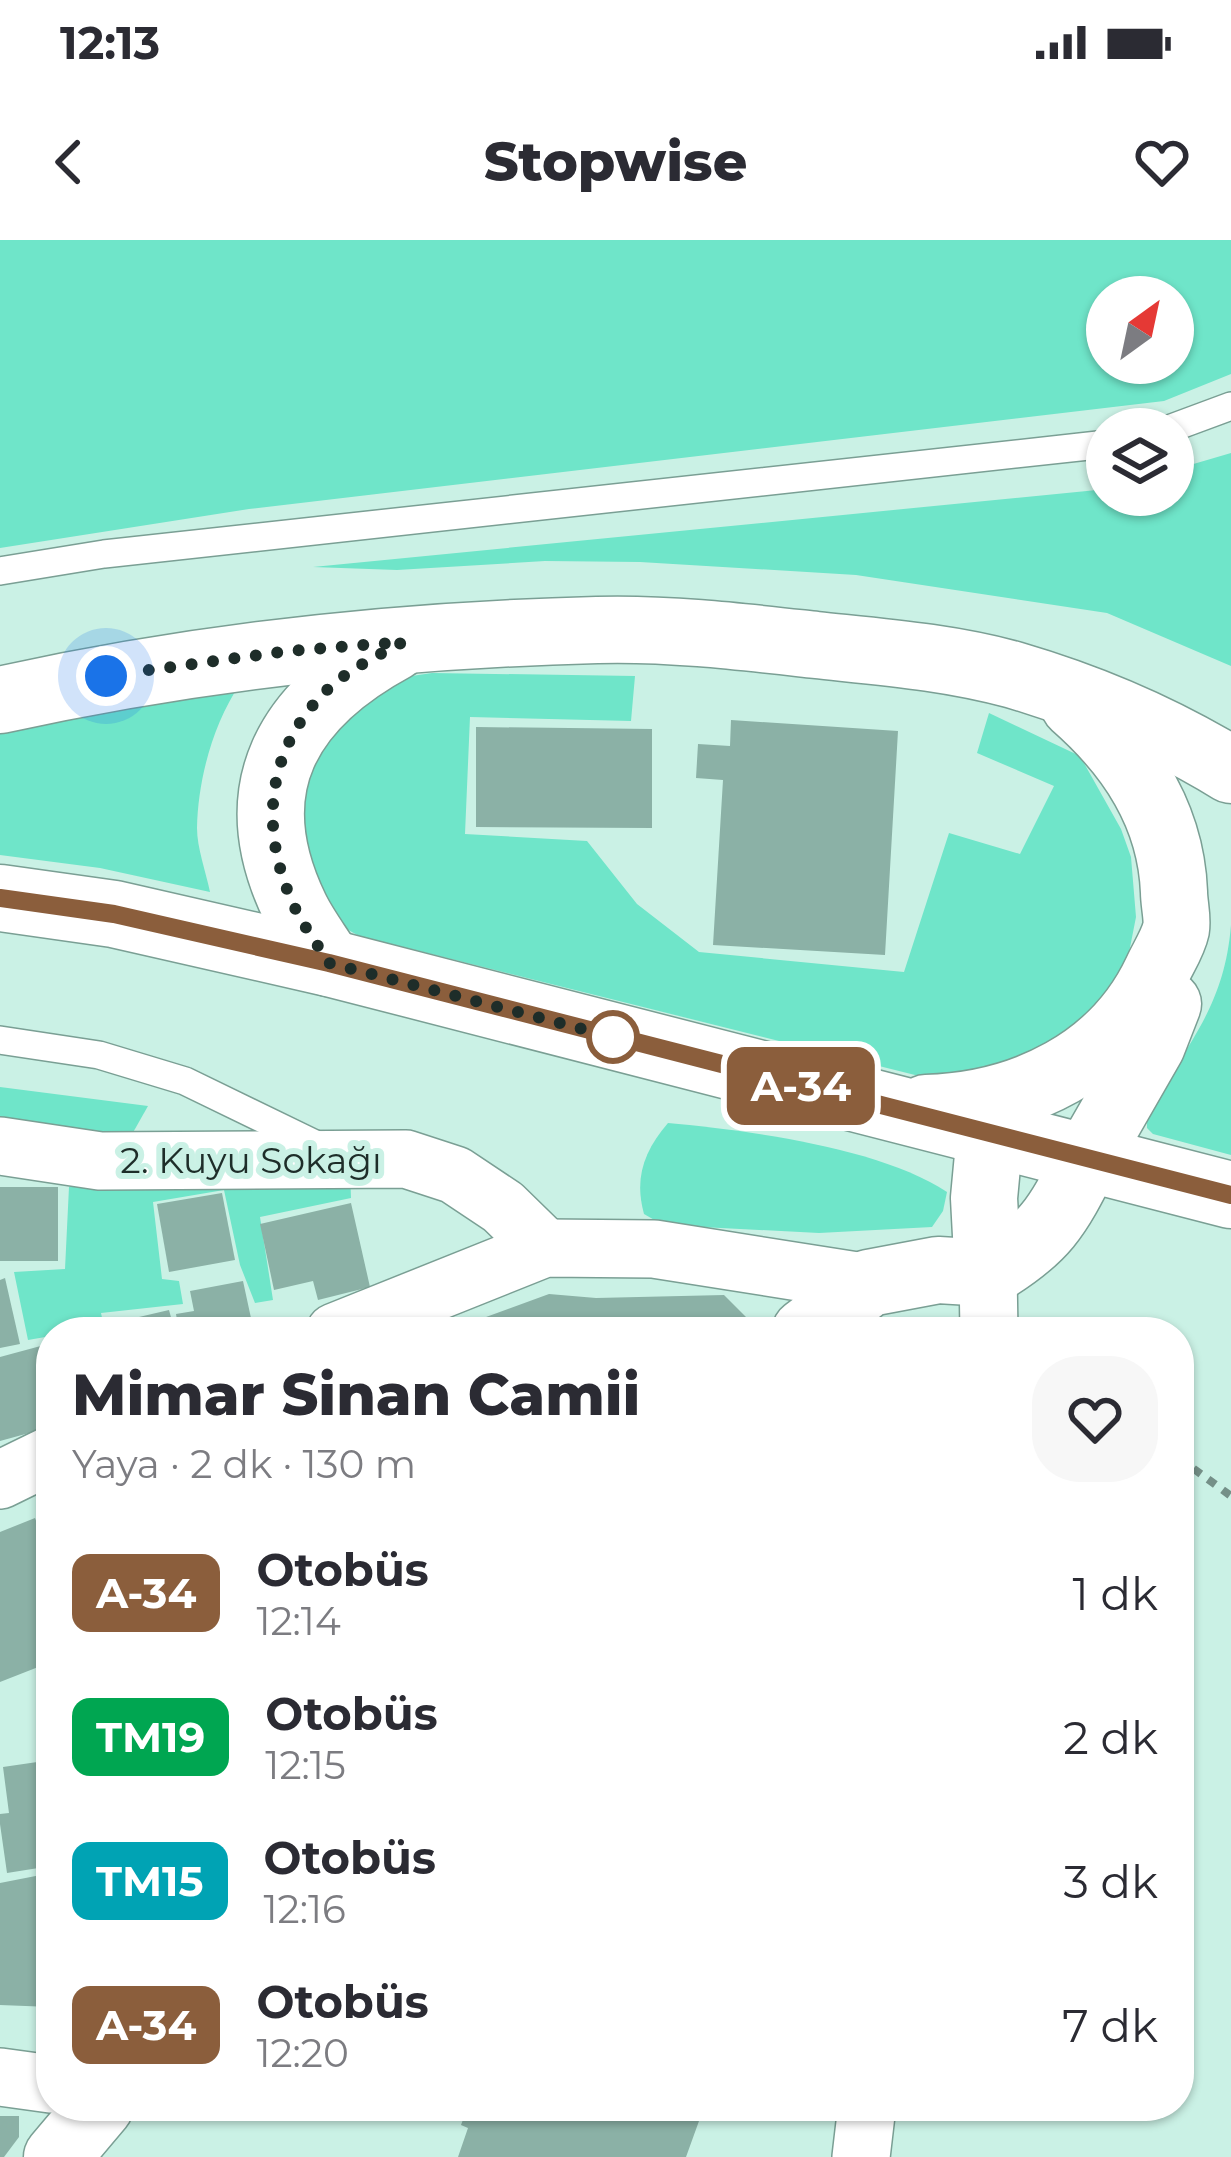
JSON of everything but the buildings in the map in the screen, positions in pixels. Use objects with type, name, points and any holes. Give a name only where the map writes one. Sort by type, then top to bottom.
[{"type":"main road","points":[[0,700],[106,676],[288,651],[601,630],[736,636],[929,656],[1056,688],[1145,724],[1231,770]]},
{"type":"main road","points":[[329,963],[294,907],[276,850],[272,804],[278,762],[297,724],[327,689],[403,642]]},
{"type":"main road","points":[[988,1303],[1062,1208],[1152,1045],[1175,975],[1172,856],[1154,802],[1132,766],[1056,688]]},
{"type":"main road","points":[[0,898],[114,914],[329,963],[1231,1195]]},
{"type":"main road","points":[[893,1110],[962,1107],[1069,1071],[1109,1041],[1144,999],[1176,929]]},
{"type":"main road","points":[[988,1303],[984,1198],[990,1134]]},
{"type":"main road","points":[[825,1317],[869,1283],[938,1270],[988,1303]]},
{"type":"main road","points":[[57,2157],[87,2121]]},
{"type":"street","name":"2. Kuyu Sokağı","points":[[0,1146],[100,1160],[406,1159],[455,1174],[502,1207],[545,1248]]},
{"type":"street","points":[[372,1317],[545,1248],[654,1249],[869,1283]]},
{"type":"street","points":[[0,1480],[36,1462]]},
{"type":"street","points":[[0,2077],[36,2082]]},
{"type":"street","points":[[861,2157],[865,2121]]},
{"type":"lane","points":[[1194,420],[1231,406]]},
{"type":"lane","points":[[0,571],[104,554],[1086,446]]},
{"type":"lane","points":[[0,1040],[98,1055],[185,1081],[343,1157]]},
{"type":"path","points":[[1194,1468],[1231,1496]]},
{"type":"green space","points":[[0,240],[1231,240],[1231,374],[1164,401],[249,509],[0,548]]},
{"type":"green space","points":[[1231,453],[1231,666],[1107,613],[856,575],[640,562],[545,561],[397,570],[313,567],[1086,491],[1086,516],[1194,516],[1194,464]]},
{"type":"green space","points":[[432,673],[635,676],[631,721],[470,717],[465,834],[587,841],[637,904],[699,952],[904,972],[949,833],[1020,854],[1054,786],[977,753],[989,713],[1080,756],[1121,829],[1131,857],[1136,917],[1126,968],[1067,1042],[939,1081],[359,936],[329,919],[304,890],[297,776],[378,681]]},
{"type":"green space","points":[[240,684],[215,734],[200,790],[197,836],[210,892],[100,868],[0,855],[0,724]]},
{"type":"green space","points":[[1231,925],[1231,1155],[1153,1134],[1147,1128],[1147,1116],[1211,1004]]},
{"type":"green space","points":[[0,1087],[148,1106],[131,1136],[0,1136]]},
{"type":"green space","points":[[668,1123],[774,1136],[887,1164],[947,1192],[943,1211],[932,1227],[819,1233],[663,1225],[644,1214],[640,1189],[647,1155]]},
{"type":"green space","points":[[350,1170],[351,1198],[260,1217],[273,1300],[255,1303],[240,1265],[224,1190],[153,1202],[162,1279],[179,1281],[183,1304],[101,1313],[102,1317],[36,1317],[36,1339],[28,1340],[14,1272],[65,1269],[69,1187]]},
{"type":"bus line","name":"A-34","points":[[0,898],[114,914],[329,963],[1231,1195]]},
{"type":"route","points":[[106,676],[288,651],[403,642],[327,689],[297,724],[278,762],[272,804],[276,850],[294,907],[329,963],[633,1042],[613,1037]]}]
